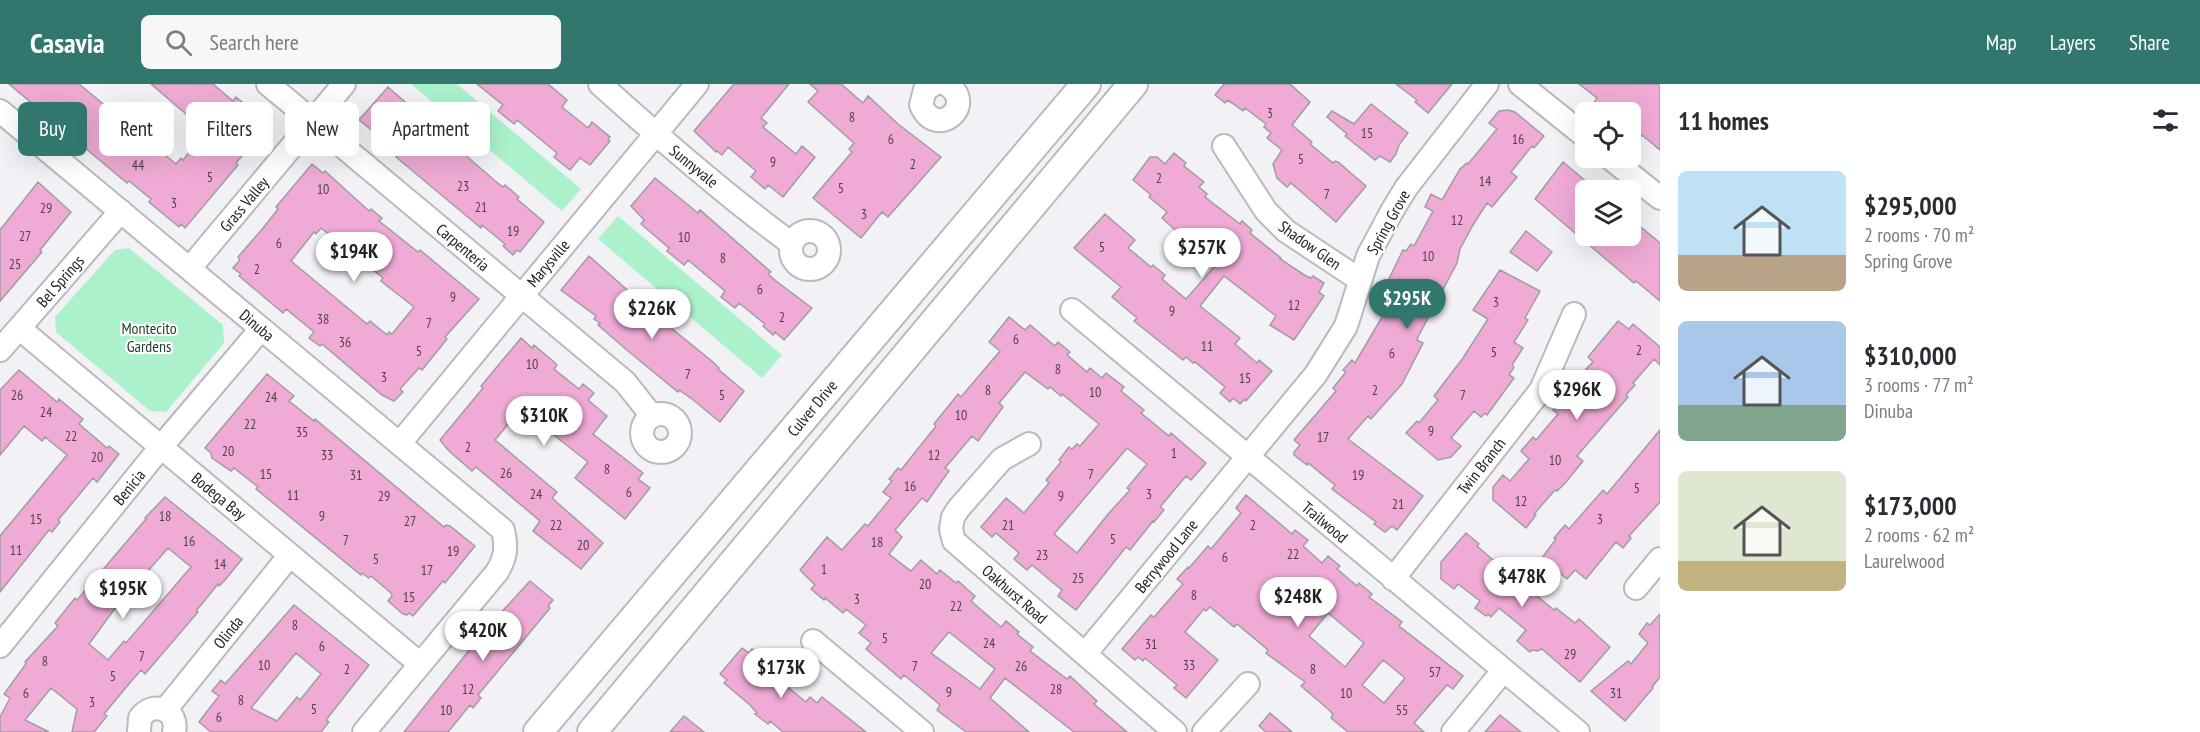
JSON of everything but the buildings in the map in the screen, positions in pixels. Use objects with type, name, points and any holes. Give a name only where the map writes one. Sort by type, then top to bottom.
[{"type":"main road","name":"Culver Drive","points":[[538,732],[1086,84]]},
{"type":"main road","points":[[592,732],[1133,84]]},
{"type":"street","name":"Carpenteria","points":[[268,84],[289,102]]},
{"type":"street","name":"Grass Valley","points":[[328,102],[344,84]]},
{"type":"street","name":"Sunnyvale","points":[[600,84],[655,134],[792,244]]},
{"type":"street","name":"Marysville","points":[[400,443],[697,84]]},
{"type":"street","points":[[925,86],[921,105],[924,112],[930,118],[945,120],[957,110],[958,102],[957,94],[946,84]]},
{"type":"street","name":"Spring Grove","points":[[1247,457],[1316,374],[1346,326],[1368,256],[1396,203],[1487,84]]},
{"type":"street","points":[[1520,84],[1575,128]]},
{"type":"street","name":"Dinuba","points":[[0,111],[503,530],[506,544],[505,559],[497,572],[420,664]]},
{"type":"street","name":"Shadow Glen","points":[[1224,146],[1266,211],[1286,231],[1360,280]]},
{"type":"street","name":"Grass Valley","points":[[190,268],[285,154]]},
{"type":"street","name":"Carpenteria","points":[[354,156],[625,382],[652,416]]},
{"type":"street","points":[[1622,168],[1660,198]]},
{"type":"street","name":"Bel Springs","points":[[0,350],[121,211]]},
{"type":"street","name":"Trailwood","points":[[1072,310],[1578,732]]},
{"type":"street","name":"Twin Branch","points":[[1393,579],[1541,390],[1574,314]]},
{"type":"street","name":"Bodega Bay","points":[[19,328],[420,664]]},
{"type":"street","name":"Benicia","points":[[0,646],[160,448],[261,329]]},
{"type":"street","name":"Oakhurst Road","points":[[1029,444],[1002,459],[959,508],[953,517],[951,529],[954,541],[1176,732]]},
{"type":"street","name":"Berrywood Lane","points":[[1085,654],[1247,457]]},
{"type":"street","name":"Olinda","points":[[166,710],[290,555]]},
{"type":"street","points":[[1636,588],[1660,559]]},
{"type":"street","points":[[813,641],[922,732]]},
{"type":"street","points":[[364,732],[420,664]]},
{"type":"street","points":[[1453,732],[1503,671]]},
{"type":"street","points":[[1204,732],[1248,684]]},
{"type":"street","points":[[139,732],[138,724],[143,713],[154,708],[166,710],[174,719],[174,732]]},
{"type":"green space","points":[[411,84],[457,84],[478,102],[432,102]]},
{"type":"green space","points":[[490,112],[581,189],[562,211],[490,150]]},
{"type":"green space","points":[[618,216],[782,355],[762,378],[598,239]]},
{"type":"green space","name":"Montecito Gardens","points":[[129,248],[223,325],[224,343],[166,412],[150,411],[56,332],[55,317],[115,250]]}]
